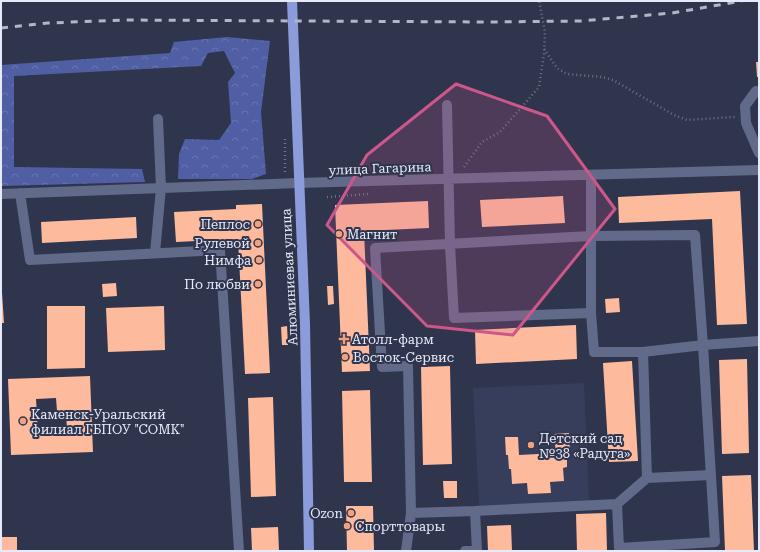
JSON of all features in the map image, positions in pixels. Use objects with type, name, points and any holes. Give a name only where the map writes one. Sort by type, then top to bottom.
[{"type":"main road","name":"Алюминиевая улица","points":[[292,1],[296,136],[305,324],[309,551]]},
{"type":"street","points":[[756,91],[744,106],[746,123],[759,153]]},
{"type":"street","points":[[447,105],[453,179],[450,245],[454,318],[591,313]]},
{"type":"street","points":[[155,252],[161,188],[158,119]]},
{"type":"street","name":"улица Гагарина","points":[[1,194],[298,183],[759,170]]},
{"type":"street","points":[[591,174],[591,313],[594,352],[643,352],[703,345],[759,341]]},
{"type":"street","points":[[20,193],[30,260],[155,252],[220,250],[239,551]]},
{"type":"street","points":[[406,551],[411,513],[408,366],[382,367],[374,248],[450,245],[590,236],[695,235],[712,475],[715,542],[619,548],[617,504]]},
{"type":"street","points":[[643,352],[647,478]]},
{"type":"street","points":[[411,513],[617,504],[647,478],[712,475]]},
{"type":"street","points":[[465,551],[476,550],[475,511]]},
{"type":"path","points":[[453,179],[482,142],[500,132],[539,87],[545,32],[539,1]]},
{"type":"path","points":[[544,49],[557,68],[567,74],[602,77],[613,80],[674,115],[687,120],[745,117]]},
{"type":"path","points":[[285,138],[285,184]]},
{"type":"highlighted area","points":[[456,84],[547,116],[615,209],[513,335],[427,326],[327,225],[367,155]]},
{"type":"shaded area","name":"Детский сад №38 «Радуга»","points":[[584,383],[589,501],[479,506],[473,388]]},
{"type":"green space","points":[[227,37],[270,41],[261,112],[266,174],[252,179],[178,179],[179,154],[185,139],[219,140],[231,123],[228,82],[235,73],[224,51],[208,53],[201,66],[14,76],[14,167],[142,169],[145,182],[1,186],[1,65],[170,53],[174,42]]},
{"type":"building","points":[[756,62],[759,62],[759,77],[757,77]]},
{"type":"building","points":[[740,191],[747,324],[717,325],[712,219],[619,223],[618,197]]},
{"type":"building","points":[[563,196],[565,223],[482,227],[480,200]]},
{"type":"building","points":[[428,201],[429,228],[364,231],[370,371],[342,372],[335,205]]},
{"type":"building","points":[[262,204],[270,373],[245,374],[238,239],[176,242],[174,212],[236,209],[236,205]]},
{"type":"building","points":[[136,217],[137,238],[42,243],[41,222]]},
{"type":"building","points":[[1,278],[4,323],[1,323]]},
{"type":"building","points":[[116,283],[117,296],[103,297],[102,284]]},
{"type":"building","points":[[327,286],[333,286],[334,304],[328,305]]},
{"type":"building","points":[[619,298],[620,312],[606,313],[605,299]]},
{"type":"building","points":[[47,306],[85,306],[85,368],[47,369]]},
{"type":"building","points":[[164,306],[165,350],[108,352],[106,308]]},
{"type":"building","points":[[576,325],[577,359],[476,364],[475,330]]},
{"type":"building","points":[[287,326],[288,345],[282,345],[281,327]]},
{"type":"building","points":[[747,359],[749,453],[722,454],[719,360]]},
{"type":"building","points":[[632,361],[638,461],[609,462],[603,363]]},
{"type":"building","points":[[450,366],[452,464],[423,465],[421,367]]},
{"type":"building","name":"Каменск-Уральский филиал ГБПОУ \"СОМК\"","points":[[90,376],[93,452],[11,455],[8,379]],"holes":[[[56,398],[57,411],[66,411],[67,432],[38,432],[36,399]]]},
{"type":"building","points":[[370,390],[372,482],[344,482],[342,391]]},
{"type":"building","points":[[273,397],[276,496],[251,497],[248,398]]},
{"type":"building","points":[[569,433],[570,455],[567,455],[567,467],[563,468],[564,481],[550,482],[551,493],[528,494],[527,483],[512,484],[511,469],[509,469],[508,455],[506,455],[505,437],[518,437],[519,455],[556,453],[554,434]]},
{"type":"building","points":[[751,475],[754,551],[725,551],[722,476]]},
{"type":"building","points":[[443,481],[457,481],[457,498],[444,498]]},
{"type":"building","points":[[346,506],[373,506],[374,551],[347,551]]},
{"type":"building","points":[[606,513],[607,551],[577,551],[576,514]]},
{"type":"building","points":[[511,525],[512,551],[488,551],[487,526]]},
{"type":"building","points":[[278,527],[279,551],[252,551],[251,528]]},
{"type":"building","points":[[1,537],[17,537],[17,551],[1,551]]},
{"type":"railway","points":[[1,28],[48,23],[124,20],[488,22],[581,21],[672,13],[742,1]]},
{"type":"place","name":"Пеплос","points":[[258,224]]},
{"type":"place","name":"Магнит","points":[[339,234]]},
{"type":"place","name":"Рулевой","points":[[258,243]]},
{"type":"place","name":"Нимфа","points":[[259,260]]},
{"type":"place","name":"По любви","points":[[258,284]]},
{"type":"place","name":"Атолл-фарм","points":[[344,339]]},
{"type":"place","name":"Восток-Сервис","points":[[345,357]]},
{"type":"place","name":"Каменск-Уральский филиал ГБПОУ \"СОМК\"","points":[[23,421]]},
{"type":"place","name":"Детский сад №38 «Радуга»","points":[[531,445]]},
{"type":"place","name":"Ozon","points":[[351,513]]},
{"type":"place","name":"Спорттовары","points":[[347,526]]}]
